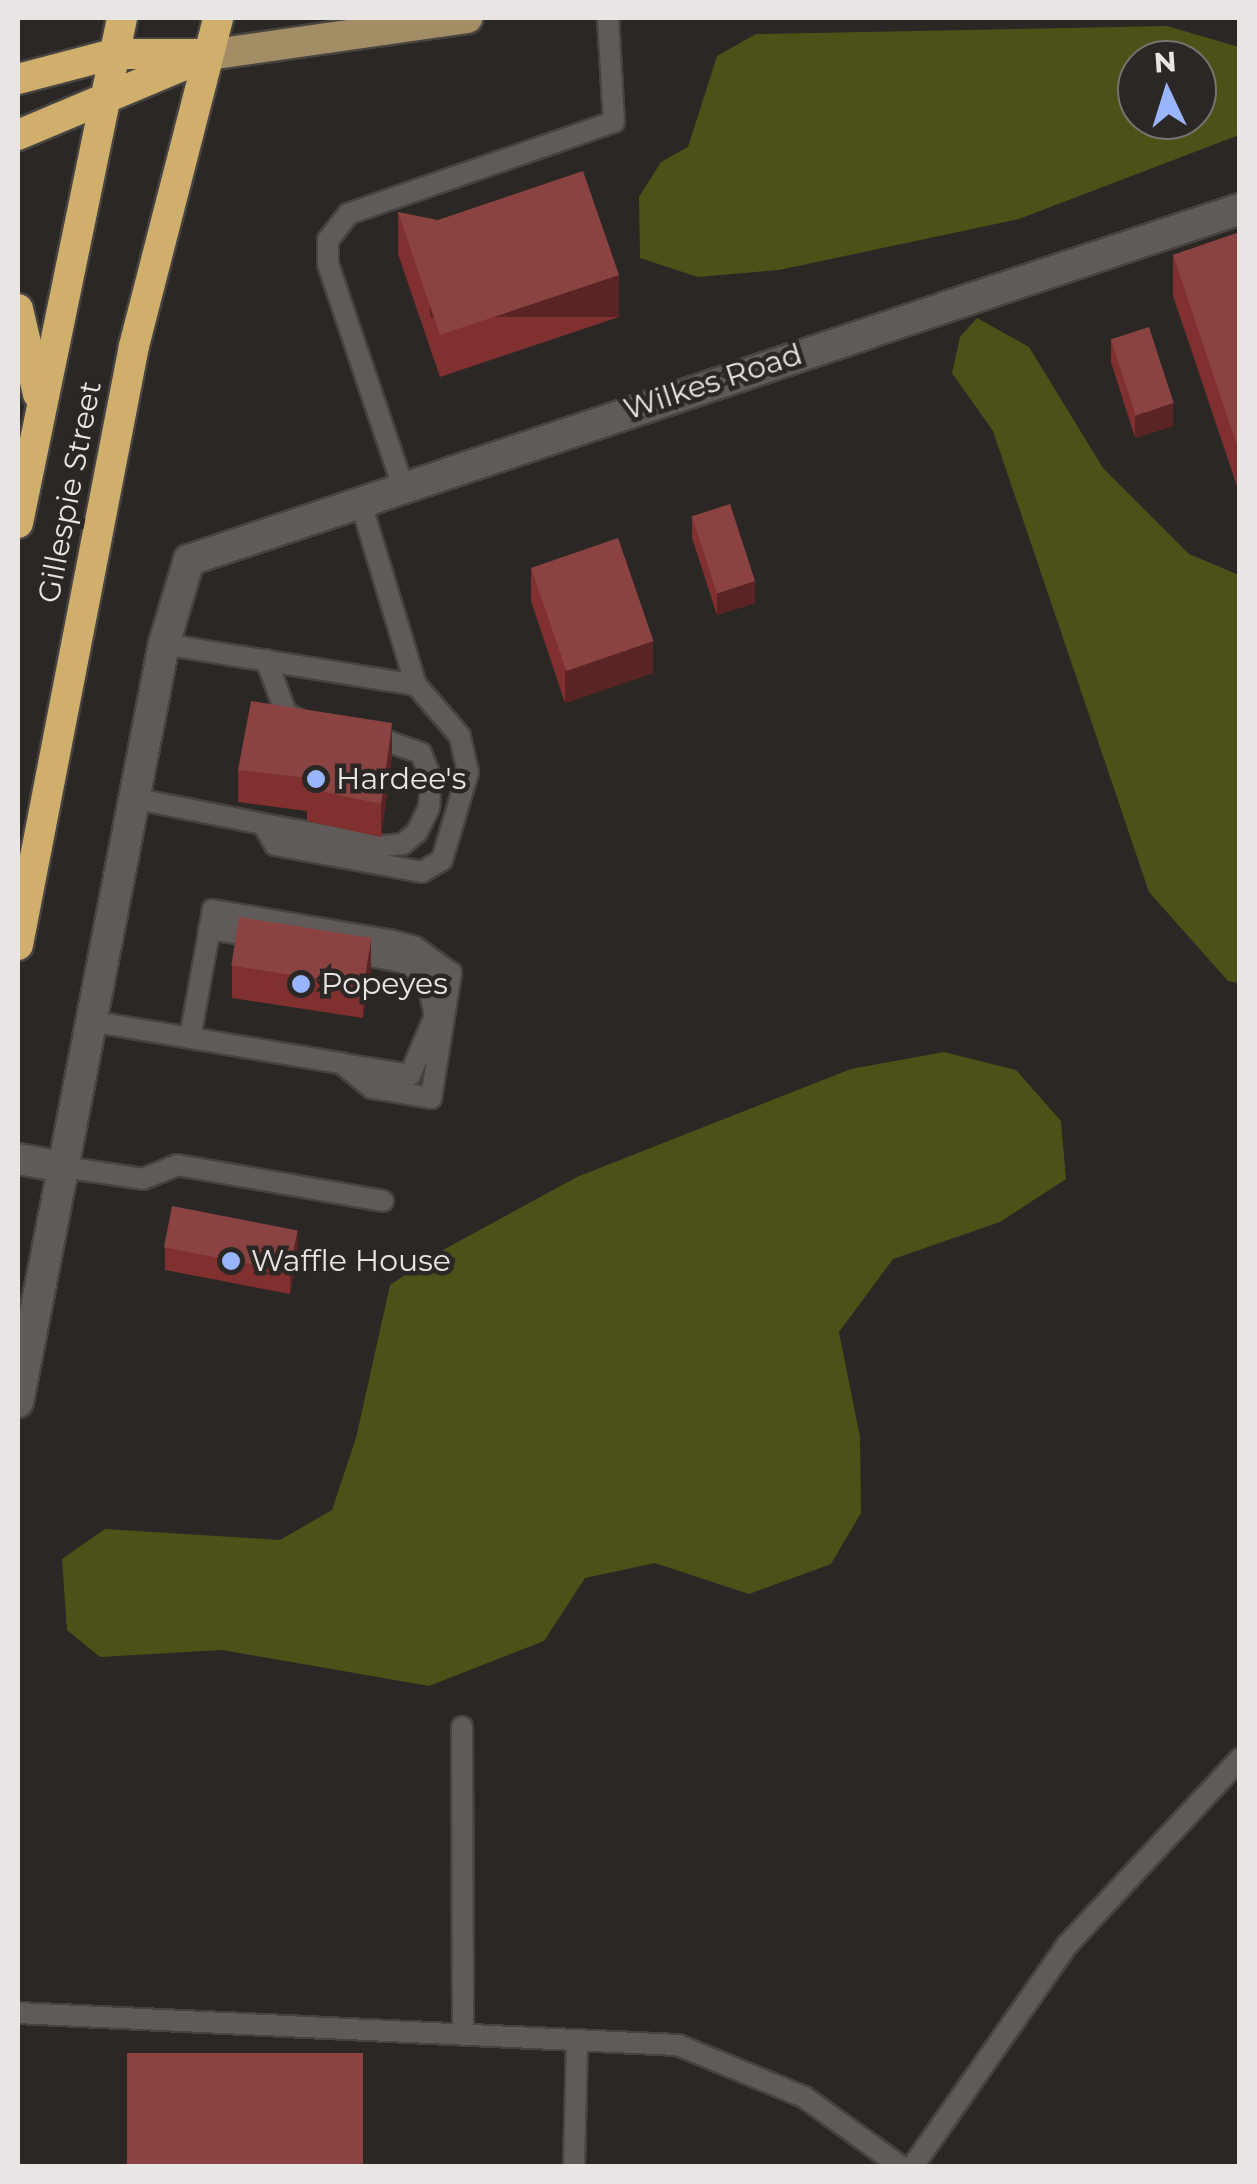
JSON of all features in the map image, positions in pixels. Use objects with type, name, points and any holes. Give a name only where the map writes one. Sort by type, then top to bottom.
[{"type":"highway","name":"Gillespie Street","points":[[18,523],[122,18]]},
{"type":"highway","name":"Gillespie Street","points":[[18,945],[134,346],[218,18]]},
{"type":"highway","points":[[18,79],[113,54],[208,55]]},
{"type":"highway","points":[[18,136],[104,103],[208,55]]},
{"type":"highway","points":[[18,309],[40,407]]},
{"type":"main road","points":[[208,55],[457,18]]},
{"type":"street","name":"Wilkes Road","points":[[164,644],[189,560],[402,484],[1240,208]]},
{"type":"street","points":[[18,1402],[95,1022],[164,644]]},
{"type":"street","points":[[18,1160],[64,1167]]},
{"type":"lane","points":[[402,484],[328,264],[328,240],[348,214],[614,122],[608,18]]},
{"type":"lane","points":[[263,824],[275,845],[422,872],[442,860],[468,772],[460,736],[416,685],[360,500]]},
{"type":"lane","points":[[164,644],[416,685]]},
{"type":"lane","points":[[137,799],[384,846],[402,844],[417,832],[429,807],[431,778],[420,753],[394,739],[336,729],[286,713],[266,660]]},
{"type":"lane","points":[[190,1038],[212,910],[415,947],[451,973],[431,1098],[372,1088],[341,1063]]},
{"type":"lane","points":[[95,1022],[410,1075],[435,1016],[426,974],[383,958],[210,928]]},
{"type":"lane","points":[[64,1167],[143,1179],[177,1166],[383,1201]]},
{"type":"lane","points":[[462,1727],[464,2034]]},
{"type":"lane","points":[[913,2166],[1068,1944],[1240,1759]]},
{"type":"lane","points":[[18,2012],[678,2045],[804,2097],[900,2166]]},
{"type":"lane","points":[[574,2166],[577,2040]]},
{"type":"green space","points":[[1167,26],[1215,40],[1117,40],[1117,140],[1217,140],[1217,41],[1239,47],[1239,135],[1019,219],[779,270],[698,277],[640,258],[639,197],[661,162],[688,147],[717,56],[756,34]]},
{"type":"green space","points":[[977,318],[1029,347],[1103,468],[1189,554],[1239,575],[1239,983],[1228,981],[1149,892],[993,431],[952,373],[960,337]]},
{"type":"green space","points":[[944,1052],[1016,1070],[1061,1121],[1066,1179],[1000,1222],[893,1259],[839,1332],[860,1437],[861,1513],[831,1564],[749,1594],[655,1563],[585,1578],[544,1641],[429,1686],[222,1650],[100,1657],[67,1630],[62,1559],[105,1529],[280,1540],[332,1510],[356,1438],[390,1285],[443,1250],[577,1177],[851,1069]]},
{"type":"building","points":[[583,171],[619,275],[440,335],[398,212],[438,220]]},
{"type":"building","points":[[1240,232],[1240,454],[1173,255]]},
{"type":"building","points":[[1149,327],[1174,403],[1136,415],[1111,339]]},
{"type":"building","points":[[730,504],[755,581],[717,593],[692,516]]},
{"type":"building","points":[[618,538],[653,641],[566,671],[531,568]]},
{"type":"building","points":[[251,701],[392,723],[381,804],[307,788],[308,778],[238,770]]},
{"type":"building","points":[[239,917],[371,938],[364,986],[231,965]]},
{"type":"building","points":[[172,1206],[298,1230],[290,1272],[164,1247]]},
{"type":"building","points":[[127,2053],[363,2053],[363,2166],[127,2166]]},
{"type":"place","name":"Hardee's","points":[[316,779]]},
{"type":"place","name":"Popeyes","points":[[301,984]]},
{"type":"place","name":"Waffle House","points":[[231,1261]]}]
